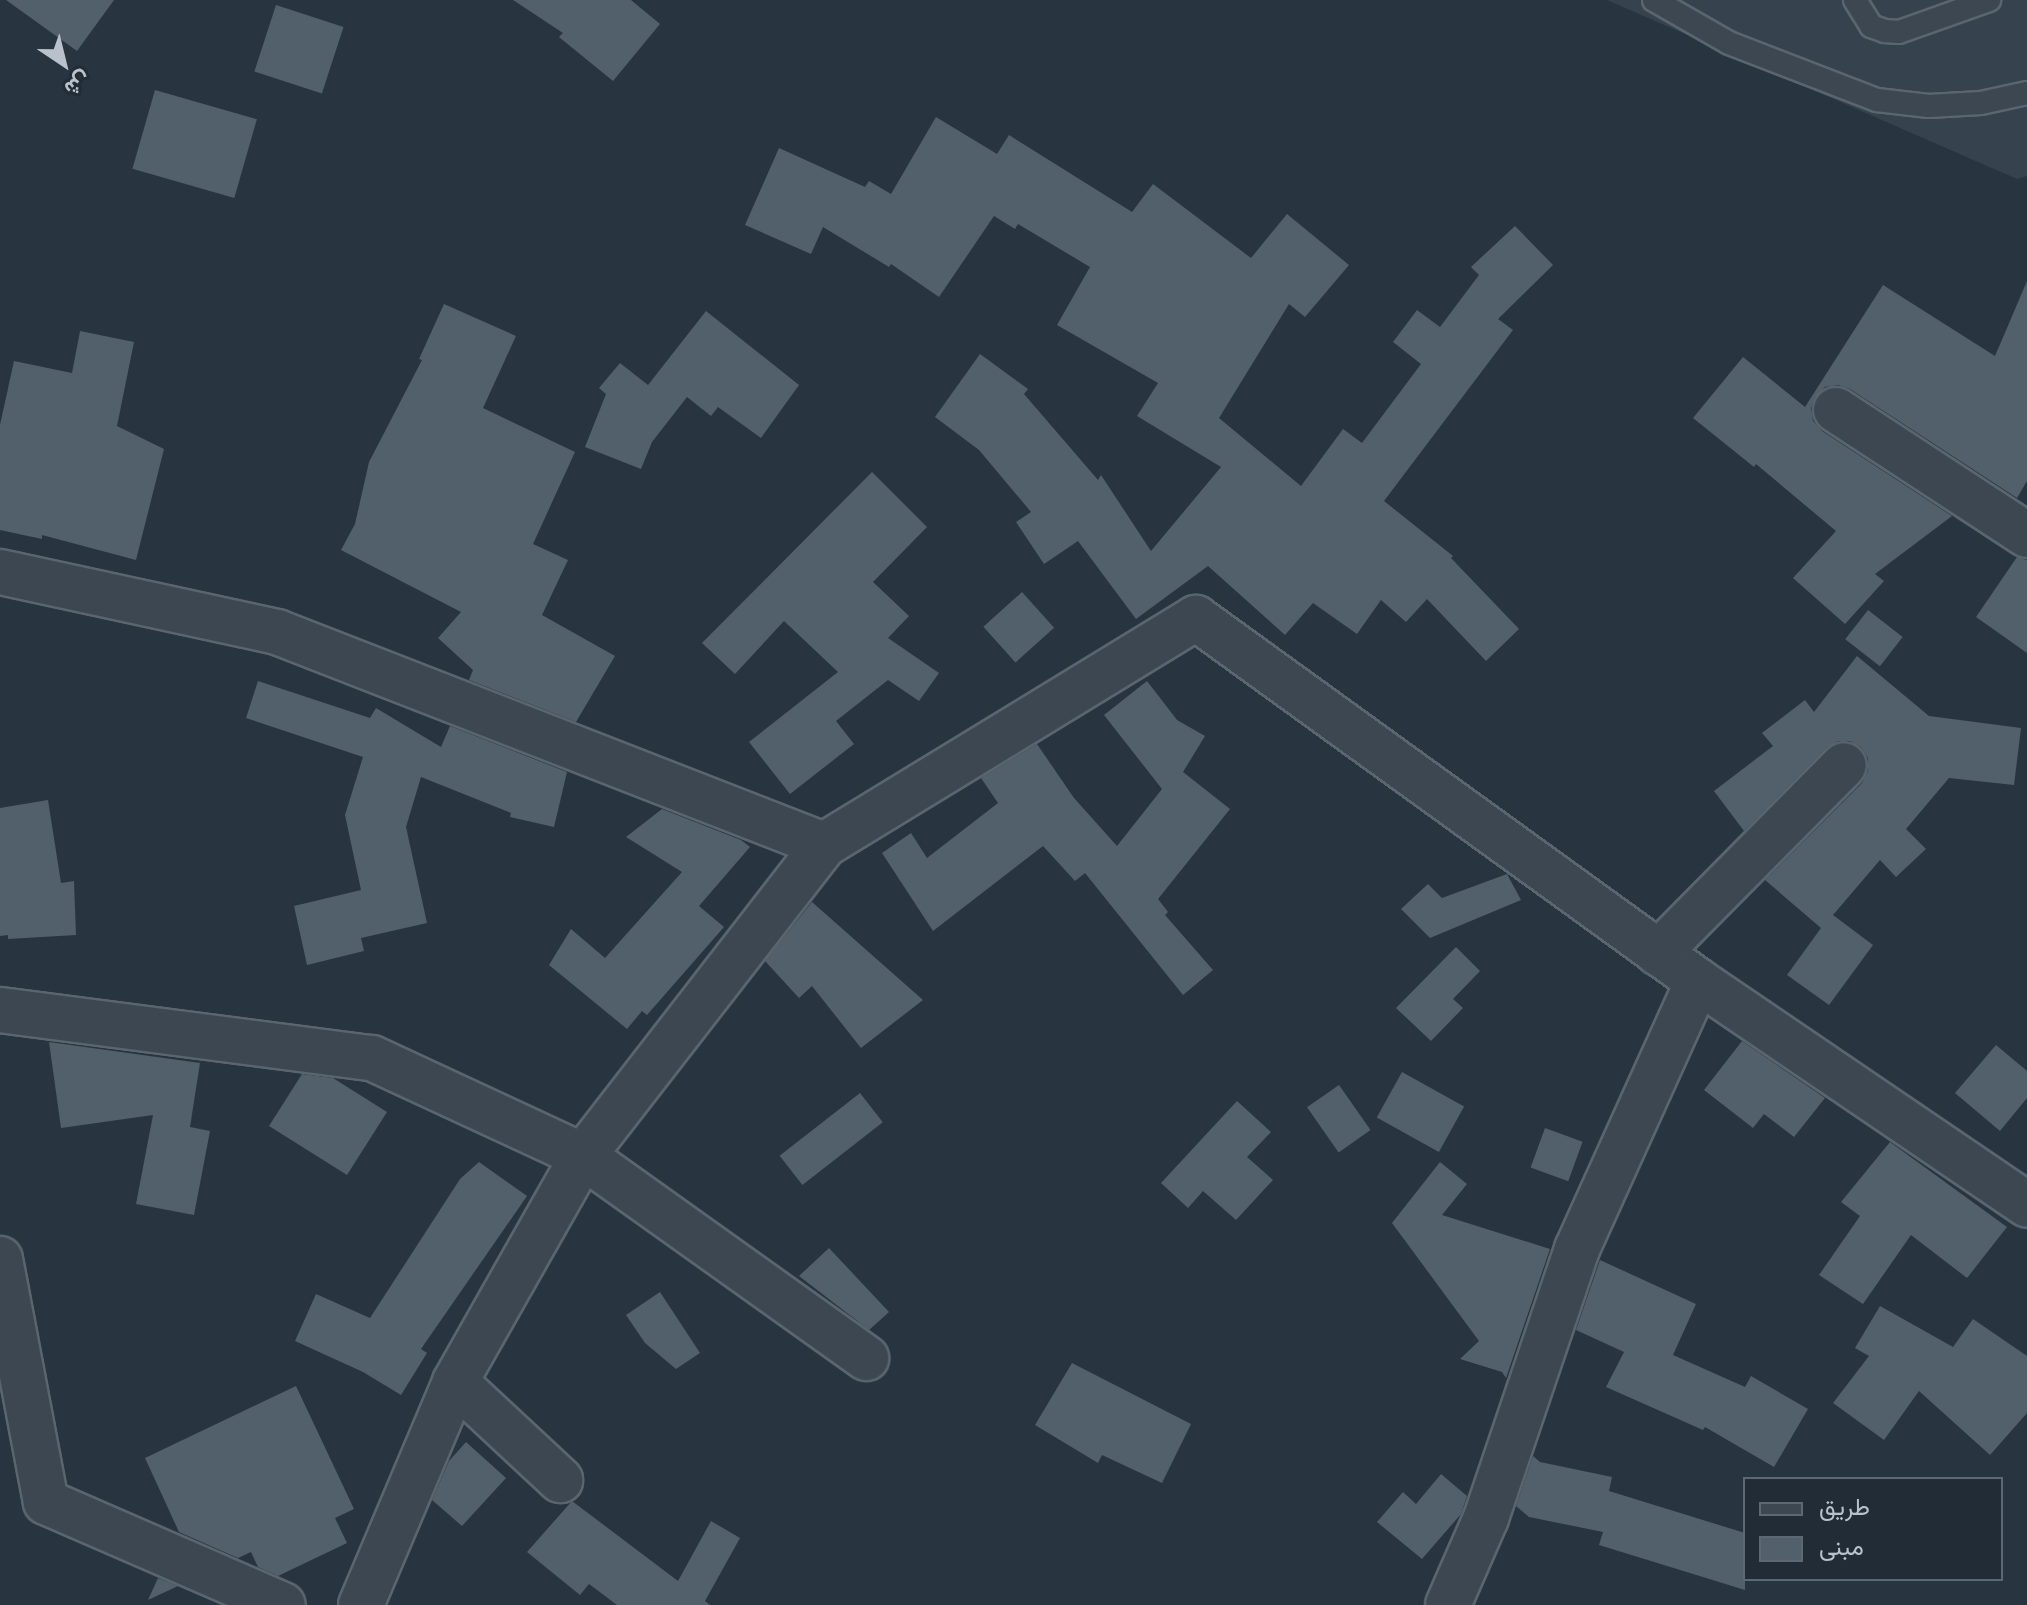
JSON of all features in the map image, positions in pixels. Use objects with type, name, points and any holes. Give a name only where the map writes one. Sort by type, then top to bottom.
[{"type":"street","points":[[1836,410],[2027,535]]},
{"type":"street","points":[[0,572],[277,632],[824,845]]},
{"type":"street","points":[[361,1605],[455,1382],[583,1156],[824,845],[1196,618],[1698,981],[2025,1197]]},
{"type":"street","points":[[1658,953],[1844,765]]},
{"type":"street","points":[[1448,1605],[1486,1518],[1577,1249],[1698,981]]},
{"type":"street","points":[[0,1010],[372,1058],[583,1156],[866,1358]]},
{"type":"street","points":[[0,1259],[46,1502],[283,1605]]},
{"type":"street","points":[[455,1382],[560,1480]]},
{"type":"lane","points":[[1654,0],[1729,43],[1877,100],[1929,106],[1981,103],[2027,93]]},
{"type":"lane","points":[[1855,0],[1871,26],[1899,32],[1989,0]]},
{"type":"shaded area","points":[[1607,0],[2027,0],[2027,176],[2017,179]]},
{"type":"building","points":[[6,0],[114,0],[77,51]]},
{"type":"building","points":[[513,0],[631,0],[660,24],[613,81],[559,37],[563,33]]},
{"type":"building","points":[[276,5],[344,27],[322,94],[254,72]]},
{"type":"building","points":[[155,90],[257,119],[234,198],[132,169]]},
{"type":"building","points":[[936,117],[997,154],[1009,135],[1132,212],[1153,184],[1251,258],[1287,214],[1349,265],[1305,317],[1289,304],[1219,418],[1301,486],[1343,429],[1362,443],[1421,364],[1393,342],[1417,310],[1440,327],[1479,275],[1471,267],[1515,226],[1553,265],[1498,319],[1513,330],[1384,501],[1453,556],[1451,558],[1519,629],[1486,661],[1427,599],[1406,622],[1381,600],[1357,634],[1313,603],[1285,635],[1208,566],[1136,619],[1078,541],[1044,564],[1016,522],[1031,512],[979,450],[935,417],[980,354],[1028,389],[1024,394],[1098,480],[1101,475],[1151,551],[1221,467],[1137,416],[1158,383],[1057,325],[1090,267],[1018,224],[1015,229],[994,216],[939,297],[891,264],[889,267],[823,227],[811,254],[745,225],[779,148],[865,187],[869,181],[891,194]]},
{"type":"building","points":[[2027,281],[2027,481],[2017,498],[1850,389],[1838,385],[1825,387],[1815,397],[1811,408],[1813,421],[1822,431],[1952,516],[1875,574],[1884,581],[1845,624],[1793,578],[1836,531],[1756,464],[1754,467],[1693,418],[1743,357],[1805,407],[1883,285],[1995,356]]},
{"type":"building","points":[[444,304],[516,336],[483,408],[575,452],[533,544],[568,560],[542,615],[615,656],[576,722],[469,680],[473,670],[438,638],[461,612],[341,550],[355,524],[369,462],[422,360],[419,359]]},
{"type":"building","points":[[706,311],[799,385],[761,438],[718,407],[711,416],[687,397],[652,442],[641,469],[585,447],[606,394],[599,388],[620,363],[648,385]]},
{"type":"building","points":[[80,331],[134,342],[117,426],[164,449],[136,560],[42,535],[42,539],[0,530],[0,425],[14,361],[72,373]]},
{"type":"building","points":[[872,472],[927,527],[873,582],[909,616],[888,638],[939,673],[919,701],[888,680],[836,721],[854,744],[790,794],[749,742],[838,672],[784,621],[735,674],[702,643]]},
{"type":"building","points":[[2017,557],[2027,560],[2027,653],[1976,617]]},
{"type":"building","points":[[1022,592],[1054,628],[1015,662],[983,627]]},
{"type":"building","points":[[1868,610],[1903,637],[1880,666],[1845,639]]},
{"type":"building","points":[[1857,656],[1929,716],[2021,728],[2014,785],[1949,778],[1906,829],[1926,849],[1896,877],[1880,860],[1833,915],[1873,945],[1829,1005],[1787,975],[1821,928],[1765,880],[1862,783],[1868,771],[1868,758],[1861,747],[1850,741],[1838,741],[1827,747],[1744,831],[1714,791],[1773,746],[1762,733],[1805,700],[1814,712]]},
{"type":"building","points":[[258,681],[370,718],[376,708],[441,747],[450,726],[567,772],[554,827],[510,817],[511,813],[421,777],[406,827],[427,923],[361,938],[364,951],[307,965],[294,906],[361,890],[345,815],[363,757],[246,718]]},
{"type":"building","points":[[1147,681],[1177,720],[1205,736],[1183,772],[1230,809],[1158,899],[1168,912],[1165,915],[1213,970],[1183,995],[1085,873],[1075,881],[1043,846],[933,931],[882,853],[911,833],[927,858],[998,803],[981,778],[1037,744],[1074,798],[1117,846],[1162,789],[1104,715]]},
{"type":"building","points":[[48,800],[61,883],[74,881],[76,935],[8,939],[8,935],[0,936],[0,808]]},
{"type":"building","points":[[662,809],[741,840],[750,847],[699,906],[724,927],[647,1015],[642,1011],[627,1029],[549,965],[571,929],[605,958],[682,872],[626,837]]},
{"type":"building","points":[[1507,874],[1521,900],[1430,938],[1401,909],[1428,884],[1442,898]]},
{"type":"building","points":[[812,902],[923,1000],[861,1048],[812,986],[799,998],[765,961]]},
{"type":"building","points":[[1456,947],[1480,971],[1453,999],[1463,1008],[1431,1041],[1396,1008]]},
{"type":"building","points":[[1742,1041],[1825,1098],[1794,1137],[1764,1114],[1753,1128],[1704,1090]]},
{"type":"building","points":[[49,1042],[200,1063],[190,1127],[210,1131],[194,1215],[136,1204],[153,1115],[61,1128]]},
{"type":"building","points":[[1996,1045],[2027,1071],[2027,1098],[2000,1131],[1955,1093]]},
{"type":"building","points":[[1402,1072],[1464,1106],[1439,1152],[1377,1117]]},
{"type":"building","points":[[302,1074],[333,1078],[387,1112],[347,1175],[269,1126]]},
{"type":"building","points":[[1339,1085],[1371,1130],[1339,1152],[1307,1107]]},
{"type":"building","points":[[860,1093],[883,1122],[802,1185],[780,1156]]},
{"type":"building","points":[[1237,1101],[1271,1132],[1247,1157],[1273,1180],[1236,1220],[1203,1191],[1188,1208],[1161,1183]]},
{"type":"building","points":[[1545,1128],[1583,1142],[1568,1181],[1531,1167]]},
{"type":"building","points":[[1890,1142],[2007,1227],[1967,1278],[1911,1235],[1863,1304],[1819,1275],[1860,1216],[1841,1202]]},
{"type":"building","points":[[479,1162],[527,1196],[421,1349],[427,1353],[401,1395],[363,1372],[295,1341],[316,1294],[370,1318],[460,1179]]},
{"type":"building","points":[[1440,1162],[1467,1184],[1442,1215],[1550,1249],[1506,1378],[1502,1372],[1460,1359],[1479,1341],[1392,1223]]},
{"type":"building","points":[[829,1248],[889,1312],[869,1330],[799,1276]]},
{"type":"building","points":[[1600,1260],[1696,1304],[1673,1355],[1745,1387],[1751,1376],[1808,1409],[1774,1467],[1705,1427],[1703,1430],[1606,1387],[1624,1352],[1576,1330]]},
{"type":"building","points":[[660,1292],[700,1353],[676,1369],[645,1343],[626,1315]]},
{"type":"building","points":[[1880,1306],[1953,1347],[1973,1319],[2027,1356],[2027,1413],[1990,1455],[1919,1391],[1884,1440],[1833,1403],[1869,1356],[1855,1348]]},
{"type":"building","points":[[1072,1363],[1191,1424],[1162,1483],[1102,1455],[1098,1463],[1035,1425]]},
{"type":"building","points":[[296,1386],[354,1509],[335,1518],[347,1543],[278,1576],[258,1567],[251,1552],[238,1558],[179,1532],[145,1458]]},
{"type":"building","points":[[466,1442],[506,1478],[462,1526],[432,1500],[449,1461]]},
{"type":"building","points":[[1533,1456],[1540,1462],[1612,1477],[1609,1491],[1743,1532],[1745,1590],[1599,1545],[1603,1532],[1529,1517],[1516,1506]]},
{"type":"building","points":[[1441,1474],[1467,1496],[1461,1514],[1422,1559],[1377,1522],[1403,1492],[1416,1504]]},
{"type":"building","points":[[572,1501],[678,1581],[711,1521],[740,1538],[705,1601],[710,1605],[617,1605],[589,1584],[580,1595],[527,1552]]},
{"type":"building","points":[[158,1578],[178,1586],[148,1600]]}]
